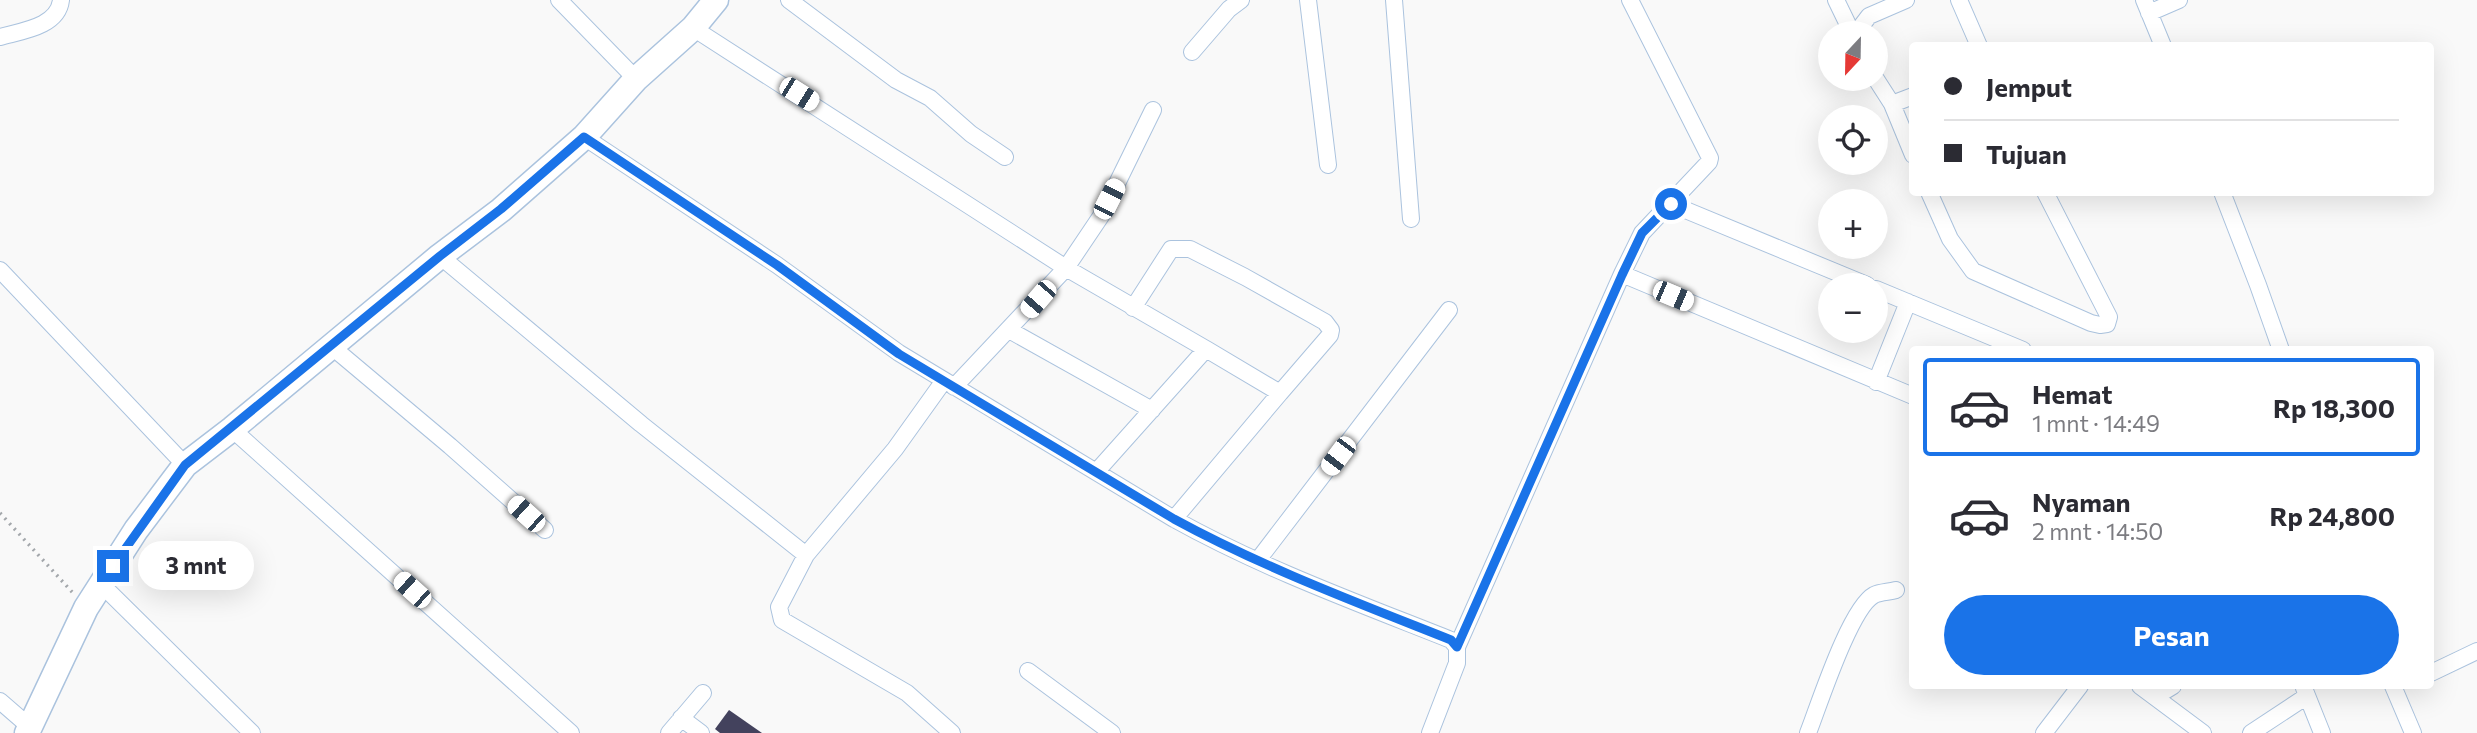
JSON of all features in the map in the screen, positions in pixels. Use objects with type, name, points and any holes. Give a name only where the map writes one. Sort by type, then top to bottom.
[{"type":"main road","points":[[28,730],[86,608],[136,530],[185,465],[501,209],[584,137],[636,79],[693,27],[716,0]]},
{"type":"street","points":[[0,37],[47,22],[58,11],[61,0]]},
{"type":"street","points":[[559,0],[636,79]]},
{"type":"street","points":[[789,0],[896,80],[936,103],[971,134],[1005,157]]},
{"type":"street","points":[[1192,52],[1229,9],[1241,0]]},
{"type":"street","points":[[1308,0],[1328,166]]},
{"type":"street","points":[[1394,0],[1411,219]]},
{"type":"street","points":[[1430,733],[1457,663],[1457,647],[1642,233],[1707,166],[1710,158],[1630,0]]},
{"type":"street","points":[[1836,0],[1847,21]]},
{"type":"street","points":[[1865,21],[1869,16],[1906,0]]},
{"type":"street","points":[[1959,0],[1977,42]]},
{"type":"street","points":[[2162,42],[2147,6],[2179,0]]},
{"type":"street","points":[[693,27],[1066,268],[1280,393]]},
{"type":"street","points":[[1884,91],[1909,145]]},
{"type":"street","points":[[1892,104],[1909,98]]},
{"type":"street","points":[[952,733],[908,692],[782,620],[779,607],[806,555],[949,385],[1009,330],[1066,268],[1101,216],[1153,110]]},
{"type":"street","points":[[584,137],[777,265],[899,354],[1174,519],[1258,560],[1451,640],[1457,647]]},
{"type":"street","points":[[1931,196],[1950,239],[1973,271],[2091,323],[2107,324],[2109,317],[2047,196]]},
{"type":"street","points":[[2224,196],[2280,346]]},
{"type":"street","points":[[1671,204],[1838,273]]},
{"type":"street","points":[[1133,308],[1171,249],[1190,248],[1325,322],[1331,330],[1330,335],[1174,519]]},
{"type":"street","points":[[440,256],[641,424],[806,555]]},
{"type":"street","points":[[0,270],[185,465]]},
{"type":"street","points":[[1622,275],[1909,394]]},
{"type":"street","points":[[1888,294],[2013,346]]},
{"type":"street","points":[[1876,382],[1908,302]]},
{"type":"street","points":[[1258,560],[1449,310]]},
{"type":"street","points":[[1009,330],[1152,410]]},
{"type":"street","points":[[331,346],[545,530]]},
{"type":"street","points":[[1097,471],[1206,349]]},
{"type":"street","points":[[232,429],[571,733]]},
{"type":"street","points":[[101,583],[252,733]]},
{"type":"street","points":[[1808,733],[1853,620],[1867,600],[1875,594],[1896,590]]},
{"type":"street","points":[[2434,672],[2477,651]]},
{"type":"street","points":[[1028,671],[1112,733]]},
{"type":"street","points":[[2044,733],[2078,689]]},
{"type":"street","points":[[2144,689],[2203,733]]},
{"type":"street","points":[[2155,697],[2168,689]]},
{"type":"street","points":[[2398,689],[2413,733]]},
{"type":"street","points":[[2251,733],[2305,691],[2322,733]]},
{"type":"street","points":[[669,733],[703,693]]},
{"type":"street","points":[[0,701],[28,730]]},
{"type":"street","points":[[681,718],[701,733]]},
{"type":"path","points":[[0,513],[86,608]]},
{"type":"building","points":[[729,710],[762,733],[720,733],[715,729]]},
{"type":"route","points":[[113,566],[136,530],[185,465],[501,209],[584,137],[777,265],[899,354],[1174,519],[1209,538],[1451,640],[1457,647],[1642,233],[1671,204]]}]
